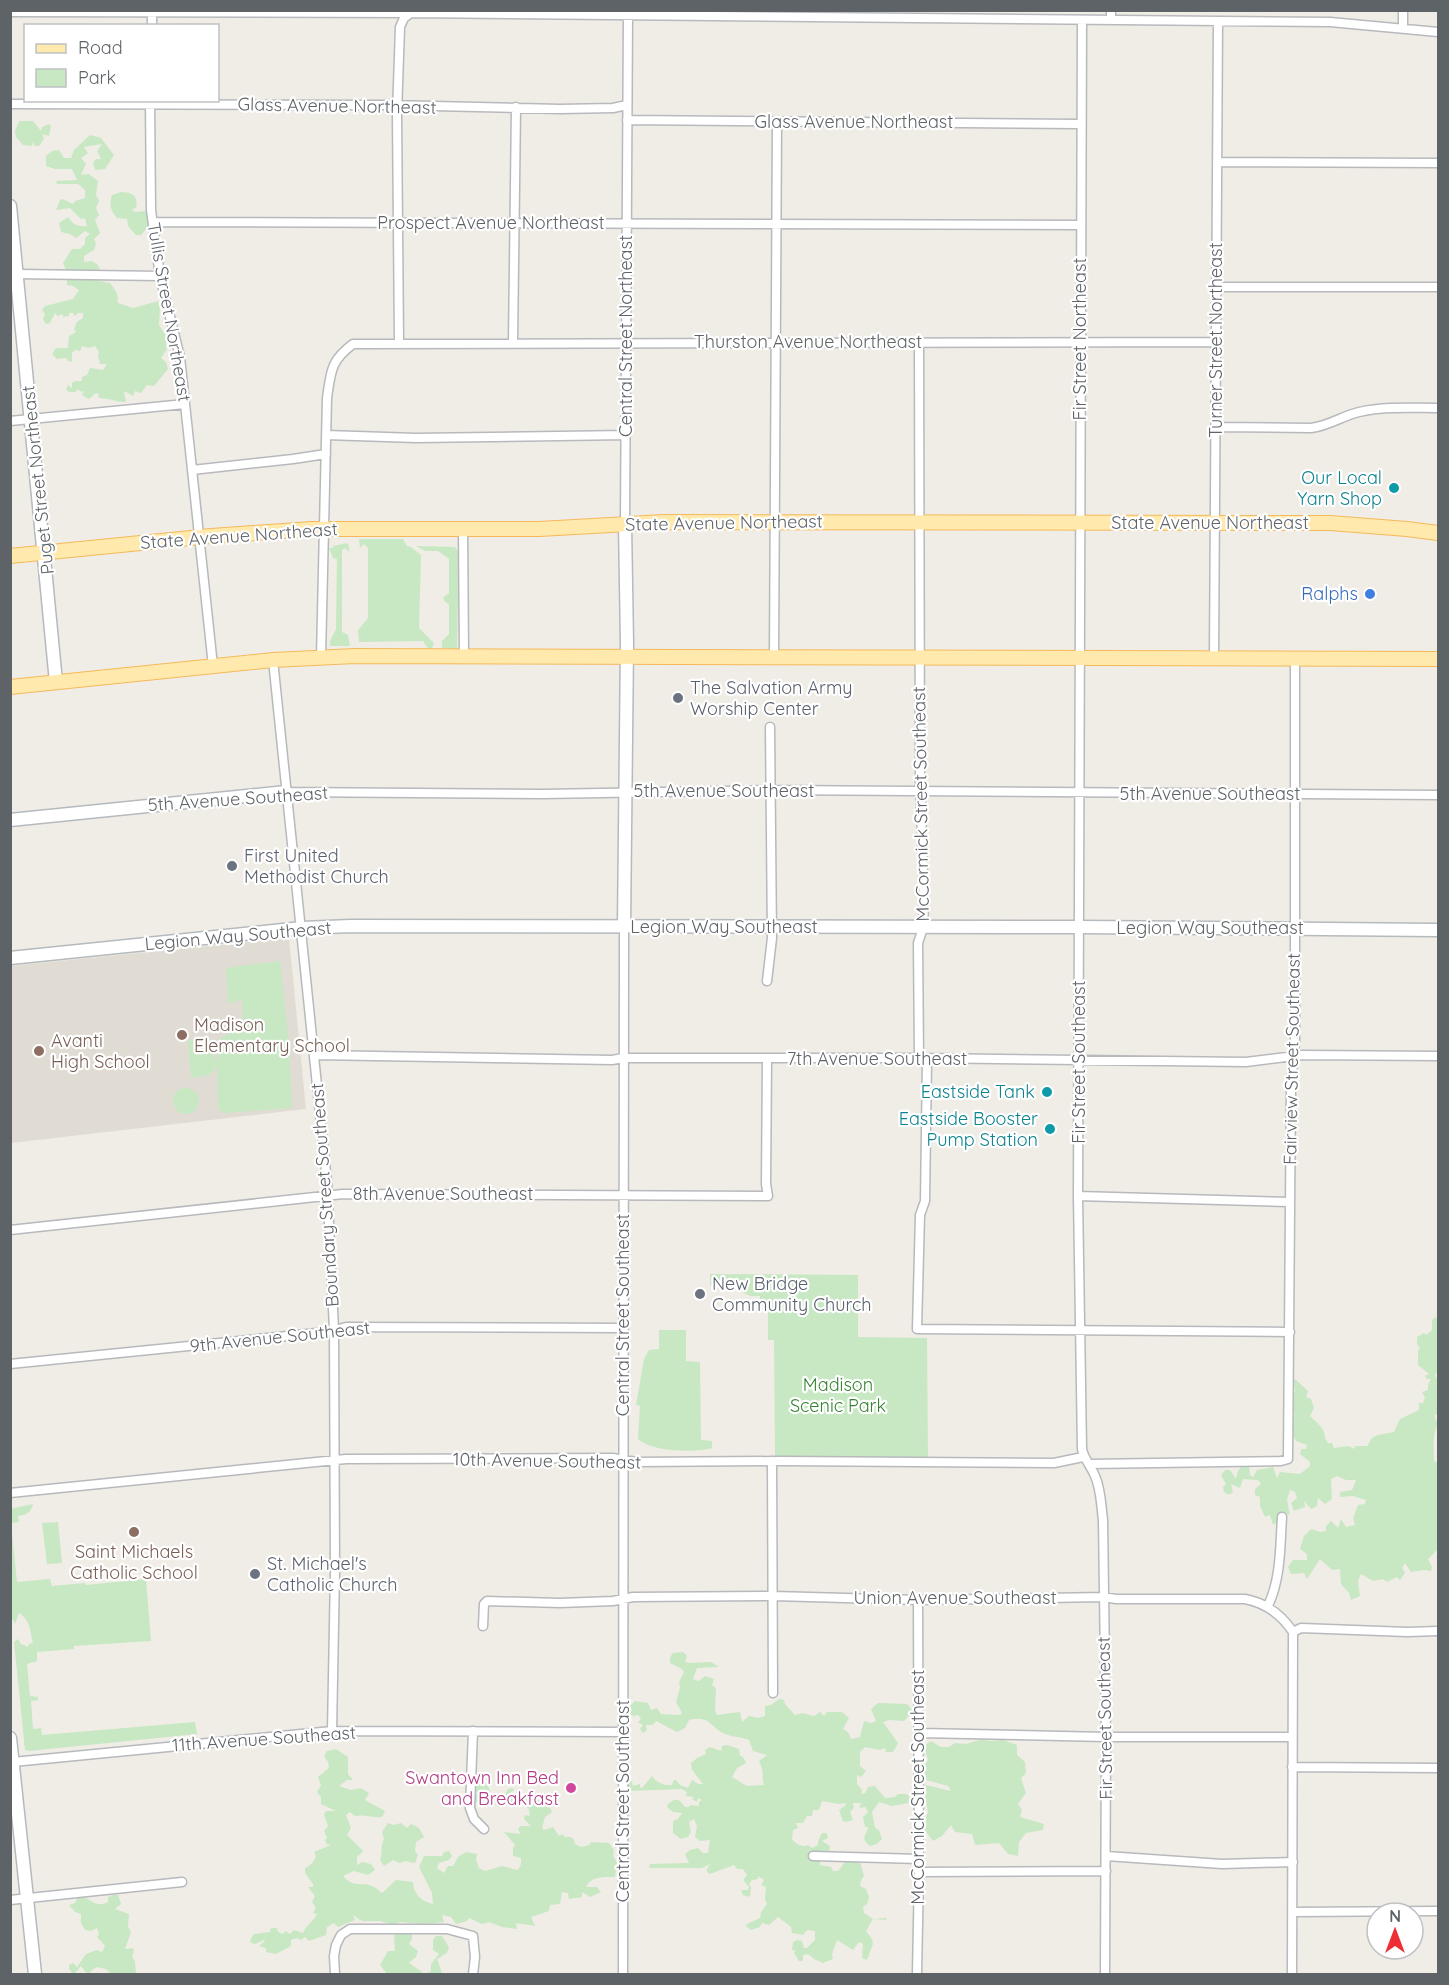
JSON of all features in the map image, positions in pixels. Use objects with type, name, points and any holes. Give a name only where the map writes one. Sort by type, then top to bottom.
[{"type":"main road","name":"State Avenue Northeast","points":[[10,556],[285,530],[564,528],[664,522],[1365,525],[1436,533]]},
{"type":"main road","points":[[10,687],[321,657],[1438,659]]},
{"type":"street","points":[[1111,10],[1111,20]]},
{"type":"street","points":[[1402,28],[1403,10]]},
{"type":"street","points":[[10,12],[543,12],[628,15],[751,13],[1339,23],[1438,32]]},
{"type":"street","points":[[399,343],[397,222],[400,27],[404,18],[412,12]]},
{"type":"street","name":"Central Street Northeast","points":[[626,656],[628,15]]},
{"type":"street","name":"Fir Street Northeast","points":[[1081,657],[1082,20]]},
{"type":"street","name":"Turner Street Northeast","points":[[1214,658],[1218,22]]},
{"type":"street","name":"Glass Avenue Northeast","points":[[10,104],[150,102],[613,108],[627,105]]},
{"type":"street","name":"Tullis Street Northeast","points":[[150,102],[150,193],[153,222],[160,276],[180,357],[213,666]]},
{"type":"street","points":[[513,343],[516,107]]},
{"type":"street","name":"Glass Avenue Northeast","points":[[627,120],[1081,124]]},
{"type":"street","points":[[774,657],[777,122]]},
{"type":"street","points":[[1217,162],[1438,163]]},
{"type":"street","name":"Puget Street Northeast","points":[[10,206],[56,682]]},
{"type":"street","name":"Prospect Avenue Northeast","points":[[153,222],[1081,225]]},
{"type":"street","points":[[18,274],[160,276]]},
{"type":"street","points":[[1216,288],[1438,287]]},
{"type":"street","name":"McCormick Street Southeast","points":[[919,342],[920,792],[924,860],[923,928],[918,943],[925,1194],[920,1215],[917,1329],[1080,1329]]},
{"type":"street","name":"Thurston Avenue Northeast","points":[[326,435],[331,367],[340,353],[353,344],[1216,342]]},
{"type":"street","points":[[10,421],[185,404]]},
{"type":"street","points":[[1215,427],[1311,428],[1369,410],[1438,408]]},
{"type":"street","points":[[321,657],[326,435],[416,438],[626,435]]},
{"type":"street","points":[[192,470],[326,454]]},
{"type":"street","points":[[463,529],[464,656]]},
{"type":"street","name":"Central Street Southeast","points":[[623,1974],[622,1328],[626,656]]},
{"type":"street","name":"Fir Street Southeast","points":[[1081,657],[1078,1196],[1081,1438],[1086,1461],[1096,1477],[1103,1520],[1106,1737],[1105,1974]]},
{"type":"street","name":"Fairview Street Southeast","points":[[1086,1461],[1104,1464],[1281,1461],[1288,1459],[1291,1078],[1295,1042],[1295,659]]},
{"type":"street","name":"Boundary Street Southeast","points":[[273,660],[315,1055],[327,1196],[334,1330],[335,1571],[332,1731]]},
{"type":"street","points":[[767,981],[771,927],[770,728]]},
{"type":"street","name":"5th Avenue Southeast","points":[[10,820],[286,792],[526,794],[772,790],[1438,795]]},
{"type":"street","name":"Legion Way Southeast","points":[[10,958],[302,928],[385,926],[1438,930]]},
{"type":"street","name":"7th Avenue Southeast","points":[[315,1055],[612,1060],[623,1058],[1246,1062],[1293,1056],[1438,1056]]},
{"type":"street","name":"8th Avenue Southeast","points":[[10,1230],[343,1194],[768,1196],[766,1184],[767,1059]]},
{"type":"street","points":[[1078,1196],[1289,1202]]},
{"type":"street","name":"9th Avenue Southeast","points":[[10,1364],[346,1327],[622,1328]]},
{"type":"street","points":[[1080,1329],[1290,1332]]},
{"type":"street","name":"10th Avenue Southeast","points":[[10,1493],[334,1461],[622,1459],[636,1462],[1054,1463],[1086,1461]]},
{"type":"street","points":[[772,1461],[773,1693]]},
{"type":"street","points":[[1282,1516],[1279,1573],[1268,1606],[1288,1624],[1293,1632],[1292,1974]]},
{"type":"street","name":"Union Avenue Southeast","points":[[483,1626],[484,1604],[487,1601],[571,1602],[613,1601],[624,1598],[773,1596],[918,1599],[1103,1597],[1116,1599],[1245,1599],[1268,1606]]},
{"type":"street","name":"McCormick Street Southeast","points":[[917,1974],[918,1599]]},
{"type":"street","points":[[1293,1632],[1301,1628],[1438,1631]]},
{"type":"street","name":"11th Avenue Southeast","points":[[13,1762],[332,1731],[624,1732]]},
{"type":"street","points":[[473,1731],[470,1808],[474,1819],[484,1829]]},
{"type":"street","points":[[919,1733],[1106,1737],[1292,1737]]},
{"type":"street","points":[[10,1738],[35,1974]]},
{"type":"street","points":[[1292,1767],[1438,1768]]},
{"type":"street","points":[[813,1856],[919,1859]]},
{"type":"street","points":[[1106,1856],[1222,1864],[1293,1862]]},
{"type":"street","points":[[919,1872],[1106,1871]]},
{"type":"street","points":[[10,1900],[182,1882]]},
{"type":"street","points":[[1293,1912],[1438,1911]]},
{"type":"street","points":[[335,1974],[334,1956],[338,1939],[345,1931],[355,1928],[408,1931],[447,1929],[472,1936],[475,1957],[473,1974]]},
{"type":"shaded area","name":"Madison Elementary School","points":[[289,938],[306,1109],[11,1143],[10,966]]},
{"type":"green space","points":[[19,121],[33,121],[41,131],[42,127],[49,124],[51,126],[49,136],[42,134],[44,139],[39,146],[35,146],[33,142],[32,146],[23,145],[16,137],[15,131]]},
{"type":"green space","points":[[90,135],[101,138],[114,155],[105,169],[95,170],[93,163],[96,159],[101,159],[97,151],[102,144],[84,147],[88,153],[81,158],[86,164],[81,175],[89,174],[98,181],[96,195],[99,201],[96,208],[99,215],[95,220],[100,233],[94,239],[96,243],[94,250],[84,256],[84,262],[92,261],[98,265],[101,273],[95,280],[110,283],[117,293],[118,303],[133,308],[158,301],[159,325],[165,334],[167,349],[161,358],[166,362],[168,369],[154,386],[147,385],[141,393],[135,391],[133,396],[124,391],[126,402],[98,398],[99,394],[96,393],[89,399],[82,395],[84,391],[77,389],[76,392],[69,392],[66,389],[68,385],[72,388],[72,383],[75,381],[82,381],[82,377],[87,375],[90,368],[103,370],[107,364],[100,364],[99,352],[95,346],[89,348],[82,346],[80,351],[75,350],[72,353],[72,362],[66,358],[57,359],[52,354],[56,348],[68,348],[69,336],[76,332],[74,329],[77,322],[83,318],[83,313],[75,316],[69,313],[69,316],[63,317],[63,314],[58,316],[55,313],[50,323],[46,324],[43,319],[45,314],[42,310],[45,306],[73,299],[79,290],[67,285],[67,277],[73,271],[66,270],[63,263],[72,249],[80,249],[85,244],[85,238],[90,234],[85,231],[76,238],[61,232],[59,223],[68,217],[76,225],[87,226],[85,218],[81,219],[70,208],[56,210],[60,200],[63,199],[73,204],[85,198],[85,190],[78,184],[57,184],[56,181],[77,180],[72,169],[55,169],[46,166],[46,156],[52,151],[59,150],[64,158],[71,158],[74,150]]},
{"type":"green space","points":[[121,192],[131,194],[135,198],[136,208],[132,209],[135,212],[147,211],[151,217],[150,225],[141,235],[136,235],[128,226],[127,219],[117,218],[112,209],[110,204],[112,195]]},
{"type":"green space","points":[[359,539],[403,539],[407,546],[421,555],[419,628],[434,643],[432,649],[429,650],[423,641],[359,642],[358,630],[368,618],[368,548],[364,544],[360,548]]},
{"type":"green space","points":[[347,543],[349,552],[345,548],[342,550],[342,632],[348,635],[350,646],[330,646],[336,629],[337,559],[333,558],[329,548]]},
{"type":"green space","points":[[416,546],[455,547],[459,553],[457,649],[442,648],[442,641],[449,634],[449,604],[443,598],[449,593],[449,559],[438,551],[425,551]]},
{"type":"green space","points":[[280,961],[289,1044],[292,1108],[224,1113],[218,1109],[217,1065],[210,1075],[191,1078],[188,1040],[206,1037],[217,1063],[218,1042],[224,1036],[243,1028],[242,1000],[228,1003],[226,968]]},
{"type":"green space","points":[[186,1088],[195,1092],[199,1101],[195,1110],[186,1114],[177,1110],[173,1101],[177,1092]]},
{"type":"green space","name":"Madison Scenic Park","points":[[710,1274],[858,1275],[858,1337],[927,1338],[928,1458],[775,1456],[774,1340],[768,1340],[768,1305],[760,1305],[760,1296],[750,1296],[744,1293],[743,1286],[710,1286]]},
{"type":"green space","points":[[1435,1317],[1438,1319],[1438,1372],[1435,1375],[1438,1381],[1438,1414],[1434,1415],[1438,1424],[1435,1433],[1434,1461],[1438,1463],[1438,1549],[1428,1559],[1432,1567],[1431,1571],[1411,1572],[1405,1563],[1402,1568],[1405,1573],[1400,1580],[1397,1577],[1387,1582],[1383,1579],[1373,1581],[1361,1574],[1358,1581],[1360,1596],[1351,1600],[1349,1593],[1341,1584],[1340,1569],[1332,1570],[1320,1559],[1307,1579],[1304,1573],[1291,1574],[1288,1567],[1293,1560],[1307,1560],[1307,1554],[1300,1549],[1304,1536],[1311,1529],[1326,1531],[1326,1526],[1331,1521],[1338,1528],[1341,1519],[1346,1527],[1355,1525],[1353,1518],[1358,1505],[1365,1504],[1366,1500],[1353,1496],[1340,1497],[1340,1492],[1352,1490],[1356,1480],[1346,1480],[1337,1476],[1331,1479],[1332,1499],[1325,1504],[1318,1498],[1317,1506],[1311,1509],[1304,1501],[1305,1507],[1294,1511],[1291,1503],[1297,1498],[1295,1492],[1290,1490],[1287,1500],[1290,1515],[1288,1514],[1273,1525],[1270,1515],[1265,1517],[1260,1506],[1260,1497],[1255,1495],[1255,1489],[1261,1484],[1258,1480],[1243,1479],[1240,1488],[1231,1484],[1233,1492],[1229,1495],[1224,1492],[1223,1487],[1226,1484],[1221,1475],[1225,1470],[1230,1470],[1236,1479],[1240,1469],[1249,1465],[1250,1475],[1253,1477],[1257,1470],[1273,1467],[1277,1478],[1280,1472],[1300,1474],[1310,1466],[1310,1462],[1300,1454],[1301,1449],[1306,1449],[1307,1445],[1296,1441],[1287,1424],[1295,1415],[1291,1411],[1294,1405],[1292,1394],[1295,1391],[1293,1381],[1295,1379],[1308,1391],[1306,1397],[1311,1399],[1314,1408],[1310,1416],[1322,1428],[1328,1443],[1332,1443],[1334,1448],[1349,1446],[1354,1449],[1355,1446],[1367,1446],[1372,1438],[1394,1432],[1400,1419],[1419,1410],[1419,1403],[1423,1403],[1425,1397],[1422,1392],[1428,1390],[1431,1379],[1427,1379],[1425,1376],[1429,1374],[1418,1365],[1420,1348],[1417,1344],[1417,1337],[1424,1333],[1426,1335],[1432,1330],[1432,1320]]},
{"type":"green space","points":[[659,1330],[686,1330],[686,1361],[700,1362],[701,1440],[712,1441],[712,1448],[695,1451],[663,1449],[653,1447],[638,1439],[640,1406],[636,1405],[644,1359],[649,1350],[659,1349]]},
{"type":"green space","points":[[33,1504],[28,1513],[18,1516],[19,1522],[11,1523],[17,1582],[50,1579],[52,1586],[146,1579],[151,1641],[74,1646],[74,1649],[37,1652],[37,1661],[27,1664],[30,1696],[38,1697],[38,1700],[31,1701],[33,1729],[41,1728],[42,1735],[195,1722],[197,1734],[25,1750],[14,1642],[18,1639],[21,1644],[28,1647],[33,1643],[29,1626],[23,1616],[19,1613],[15,1624],[11,1617],[10,1509]]},
{"type":"green space","points":[[58,1522],[62,1563],[47,1564],[42,1523]]},
{"type":"green space","points":[[683,1652],[687,1656],[685,1661],[688,1663],[711,1662],[719,1667],[697,1668],[693,1679],[699,1681],[705,1676],[714,1679],[712,1685],[716,1688],[715,1710],[717,1715],[740,1712],[742,1722],[749,1716],[758,1718],[765,1716],[765,1706],[779,1699],[784,1700],[795,1715],[802,1713],[814,1716],[820,1712],[824,1716],[827,1712],[842,1712],[849,1718],[843,1729],[848,1732],[851,1739],[860,1737],[864,1721],[871,1723],[876,1721],[871,1709],[878,1703],[907,1704],[913,1711],[904,1721],[883,1722],[898,1743],[893,1752],[886,1752],[885,1748],[880,1750],[865,1747],[860,1752],[860,1766],[866,1771],[861,1777],[857,1775],[857,1784],[862,1790],[861,1794],[865,1793],[868,1787],[875,1786],[885,1798],[895,1797],[898,1794],[906,1794],[910,1797],[909,1803],[892,1806],[879,1802],[872,1812],[875,1828],[879,1830],[882,1839],[877,1844],[870,1846],[865,1840],[868,1827],[865,1827],[863,1817],[868,1812],[865,1807],[859,1808],[861,1803],[853,1803],[854,1808],[850,1812],[853,1820],[846,1822],[843,1821],[839,1810],[846,1805],[845,1803],[822,1801],[819,1810],[813,1810],[812,1816],[807,1816],[803,1823],[796,1823],[798,1828],[793,1830],[792,1839],[794,1841],[799,1845],[808,1845],[812,1848],[818,1845],[822,1833],[827,1833],[828,1838],[822,1841],[830,1846],[829,1854],[814,1851],[810,1856],[820,1861],[820,1865],[838,1871],[845,1862],[860,1862],[864,1876],[860,1886],[866,1889],[869,1897],[867,1904],[863,1907],[864,1913],[873,1919],[866,1931],[873,1944],[867,1960],[862,1958],[863,1944],[859,1942],[853,1950],[837,1940],[832,1954],[833,1959],[823,1963],[808,1954],[803,1955],[803,1961],[799,1961],[794,1953],[796,1951],[792,1950],[793,1942],[802,1941],[804,1948],[807,1948],[815,1940],[815,1931],[807,1930],[803,1935],[792,1933],[791,1927],[778,1917],[769,1925],[762,1923],[760,1927],[751,1930],[746,1926],[747,1924],[760,1918],[767,1904],[766,1887],[761,1885],[764,1880],[758,1876],[758,1879],[752,1880],[749,1884],[750,1897],[743,1895],[741,1890],[748,1890],[749,1887],[743,1880],[747,1875],[743,1869],[737,1869],[734,1865],[710,1874],[707,1869],[710,1864],[702,1868],[649,1868],[650,1864],[689,1863],[685,1854],[690,1850],[698,1848],[703,1853],[708,1853],[710,1840],[700,1841],[695,1837],[697,1826],[694,1819],[689,1822],[691,1832],[688,1837],[681,1839],[673,1833],[673,1821],[678,1819],[682,1813],[673,1812],[667,1807],[674,1800],[679,1800],[685,1807],[689,1807],[699,1806],[702,1800],[698,1798],[697,1802],[692,1799],[694,1797],[686,1796],[687,1792],[682,1789],[628,1791],[629,1782],[632,1781],[633,1786],[640,1784],[640,1788],[652,1776],[658,1782],[666,1785],[672,1785],[674,1780],[688,1788],[692,1780],[703,1784],[692,1770],[691,1763],[706,1754],[705,1750],[710,1747],[721,1751],[722,1746],[727,1745],[739,1749],[740,1756],[746,1763],[737,1768],[732,1777],[747,1786],[764,1785],[759,1761],[767,1755],[753,1751],[749,1740],[725,1734],[702,1719],[689,1720],[685,1728],[677,1732],[656,1721],[653,1725],[646,1725],[647,1730],[643,1733],[640,1729],[643,1725],[638,1722],[641,1719],[638,1715],[633,1716],[629,1713],[635,1701],[648,1703],[651,1710],[657,1708],[661,1714],[680,1715],[682,1713],[676,1702],[680,1688],[679,1682],[684,1672],[670,1663],[670,1657],[673,1653]]},
{"type":"green space","points":[[982,1739],[1003,1740],[1017,1745],[1017,1755],[1025,1762],[1026,1773],[1021,1778],[1026,1793],[1018,1804],[1022,1810],[1020,1817],[1044,1824],[1043,1830],[1026,1833],[1019,1842],[1018,1856],[1008,1854],[999,1843],[975,1845],[972,1834],[955,1832],[951,1825],[942,1836],[933,1841],[922,1827],[928,1812],[924,1789],[926,1785],[951,1791],[948,1786],[926,1780],[924,1766],[928,1760],[924,1746],[931,1741],[941,1747],[949,1747],[955,1743],[966,1744]]},
{"type":"green space","points":[[336,1749],[348,1757],[348,1774],[353,1780],[347,1780],[339,1786],[351,1790],[361,1788],[369,1793],[365,1800],[385,1811],[382,1817],[355,1816],[350,1812],[346,1815],[351,1828],[347,1835],[363,1851],[357,1857],[357,1865],[362,1862],[371,1864],[375,1870],[368,1875],[354,1871],[343,1876],[348,1881],[371,1885],[382,1893],[396,1880],[413,1882],[419,1897],[433,1904],[432,1893],[419,1867],[424,1856],[442,1856],[444,1852],[449,1851],[452,1856],[449,1860],[439,1863],[437,1868],[444,1873],[448,1866],[453,1866],[458,1857],[466,1852],[477,1854],[479,1868],[485,1871],[502,1866],[518,1870],[521,1858],[513,1856],[515,1845],[504,1832],[521,1834],[518,1830],[520,1826],[531,1826],[524,1819],[525,1815],[530,1816],[529,1809],[520,1803],[500,1807],[493,1803],[489,1806],[486,1800],[477,1803],[474,1799],[477,1793],[473,1789],[481,1781],[487,1782],[491,1795],[504,1796],[508,1789],[513,1788],[514,1790],[509,1794],[510,1798],[524,1796],[532,1803],[539,1800],[549,1805],[552,1812],[545,1817],[542,1828],[544,1830],[553,1827],[559,1836],[562,1834],[565,1837],[571,1837],[575,1844],[581,1847],[591,1842],[609,1843],[614,1850],[613,1856],[617,1862],[615,1877],[598,1878],[588,1883],[586,1887],[597,1887],[601,1892],[590,1897],[582,1892],[582,1897],[569,1899],[568,1893],[562,1892],[560,1904],[550,1905],[549,1911],[531,1917],[535,1926],[516,1923],[517,1929],[489,1922],[482,1924],[469,1918],[467,1921],[456,1924],[451,1917],[442,1915],[444,1922],[423,1924],[400,1922],[393,1925],[380,1921],[362,1921],[353,1915],[355,1920],[338,1927],[334,1923],[327,1927],[326,1935],[309,1941],[305,1937],[301,1940],[297,1938],[291,1940],[291,1946],[276,1954],[266,1952],[266,1948],[259,1946],[264,1940],[255,1944],[251,1943],[250,1940],[254,1934],[270,1932],[271,1928],[277,1928],[278,1932],[283,1934],[285,1931],[290,1934],[294,1930],[303,1933],[317,1914],[313,1913],[316,1908],[312,1902],[315,1896],[308,1887],[313,1887],[313,1884],[305,1873],[305,1868],[314,1860],[316,1856],[314,1852],[331,1845],[325,1840],[327,1838],[324,1831],[328,1826],[324,1815],[326,1811],[336,1811],[321,1804],[321,1797],[317,1792],[321,1785],[318,1777],[329,1768],[324,1756],[327,1751]]},
{"type":"green space","points":[[388,1823],[394,1825],[401,1823],[407,1828],[411,1824],[419,1828],[424,1837],[416,1842],[415,1851],[418,1855],[415,1863],[405,1861],[400,1863],[393,1860],[384,1866],[380,1860],[384,1839],[382,1832]]},
{"type":"green space","points":[[118,1895],[121,1904],[115,1909],[129,1914],[128,1927],[131,1932],[125,1949],[133,1948],[134,1950],[132,1957],[135,1961],[136,1974],[111,1974],[106,1969],[96,1967],[90,1974],[87,1974],[81,1966],[75,1973],[72,1973],[69,1965],[73,1963],[77,1967],[86,1954],[97,1950],[102,1952],[105,1946],[97,1937],[99,1934],[97,1928],[91,1931],[85,1930],[81,1923],[81,1914],[75,1912],[69,1905],[75,1903],[78,1897],[83,1896],[95,1903],[104,1904],[108,1902],[108,1897]]},
{"type":"green space","points":[[412,1933],[409,1944],[418,1951],[416,1957],[409,1963],[425,1974],[387,1974],[380,1965],[388,1951],[395,1951],[394,1935]]},
{"type":"green space","points":[[436,1936],[442,1936],[449,1947],[447,1953],[437,1959],[442,1973],[448,1974],[426,1974],[431,1971],[431,1964],[439,1954],[433,1950],[433,1940]]},
{"type":"place","name":"Our Local Yarn Shop","points":[[1394,488]]},
{"type":"place","name":"Ralphs","points":[[1370,594]]},
{"type":"place","name":"The Salvation Army Worship Center","points":[[678,698]]},
{"type":"place","name":"First United Methodist Church","points":[[232,866]]},
{"type":"place","name":"Madison Elementary School","points":[[182,1035]]},
{"type":"place","name":"Avanti High School","points":[[39,1051]]},
{"type":"place","name":"Eastside Tank","points":[[1047,1092]]},
{"type":"place","name":"Eastside Booster Pump Station","points":[[1050,1129]]},
{"type":"place","name":"New Bridge Community Church","points":[[700,1294]]},
{"type":"place","name":"Saint Michaels Catholic School","points":[[134,1532]]},
{"type":"place","name":"St. Michael's Catholic Church","points":[[255,1574]]},
{"type":"place","name":"Swantown Inn Bed and Breakfast","points":[[571,1788]]}]
